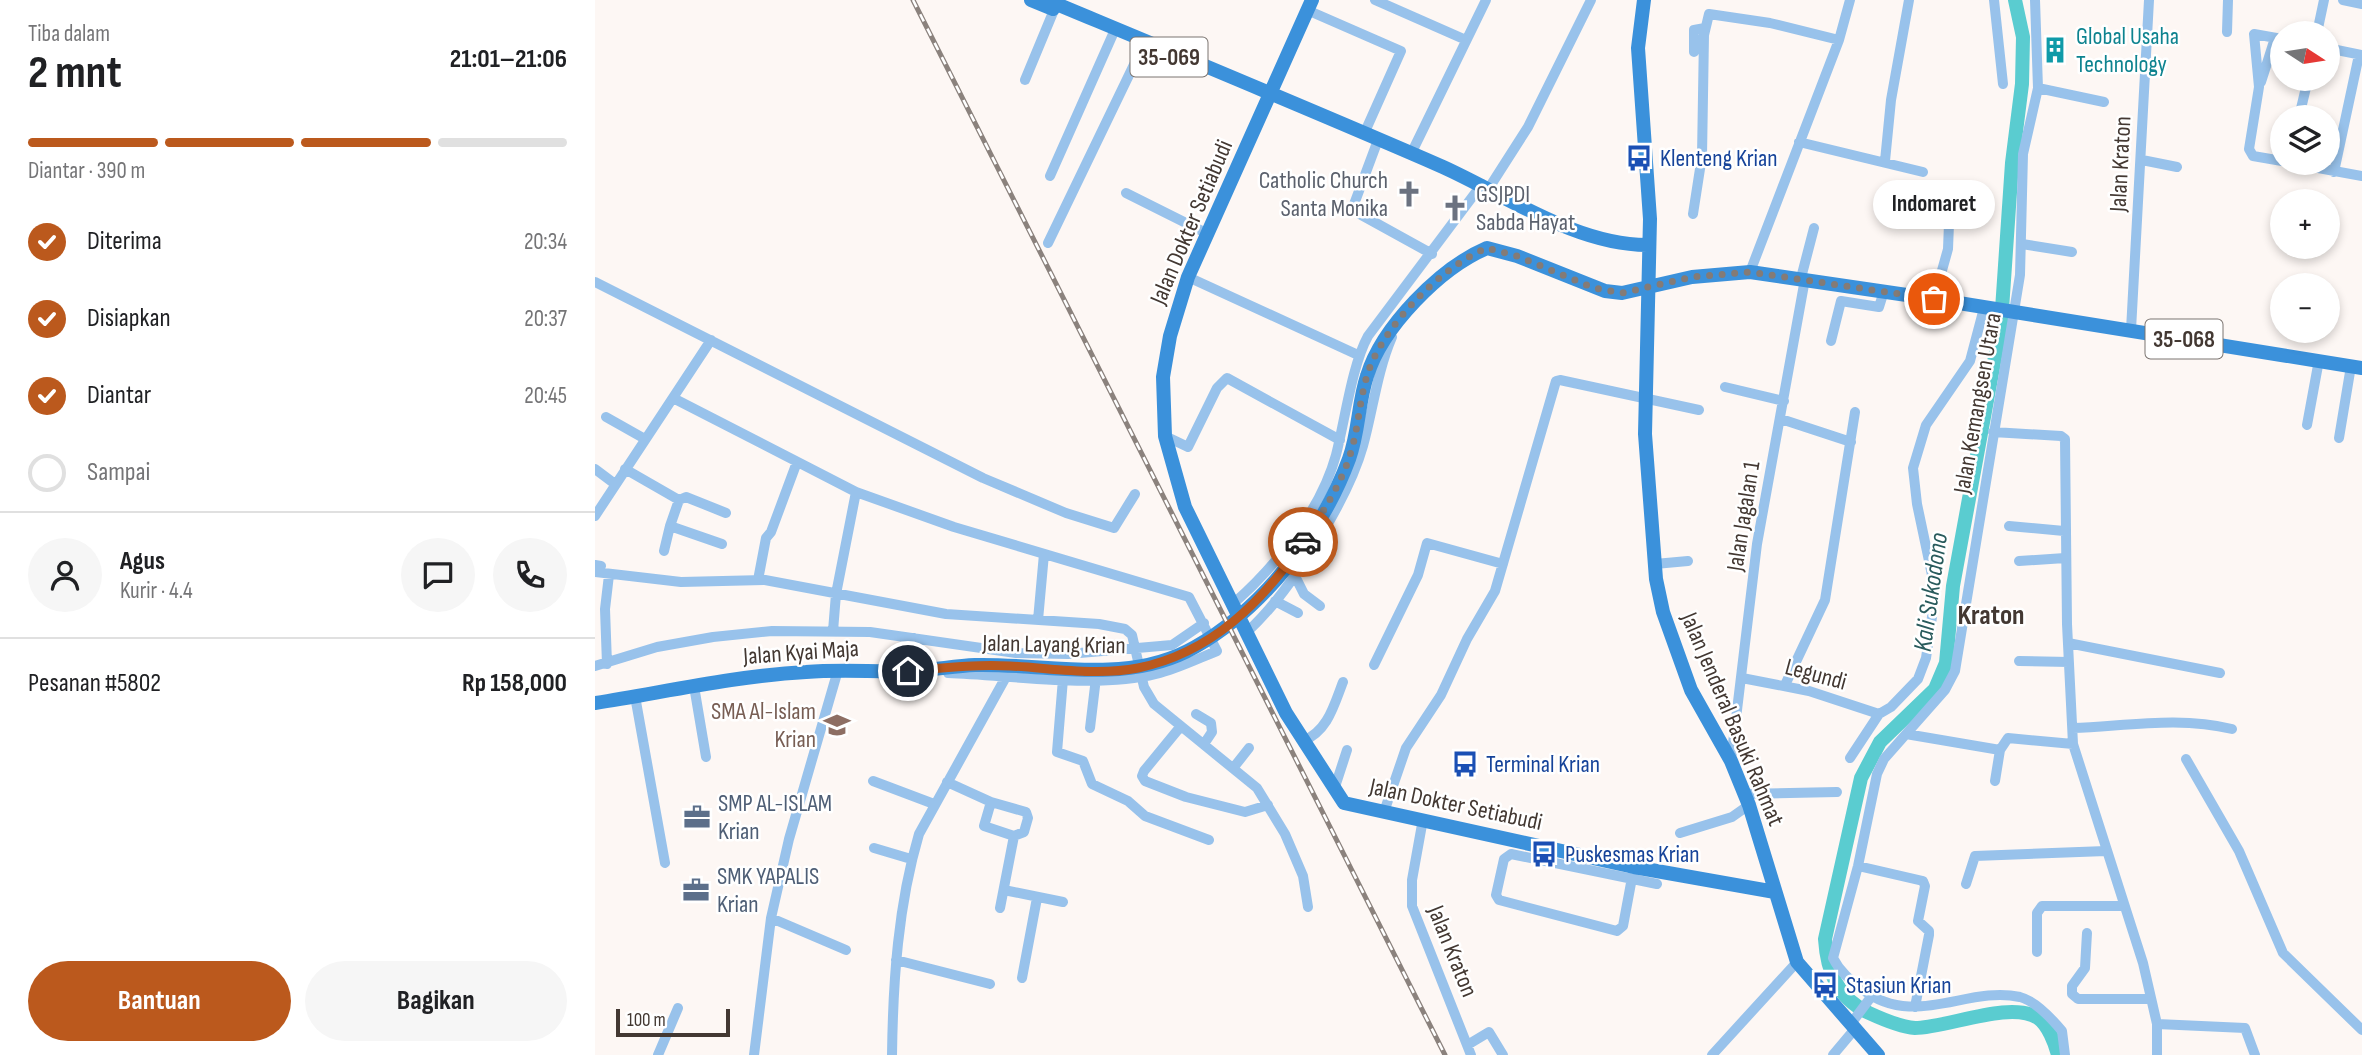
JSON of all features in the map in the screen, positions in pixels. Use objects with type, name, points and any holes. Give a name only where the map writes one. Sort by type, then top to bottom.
[{"type":"main road","name":"35-069","points":[[1031,0],[1051,5],[1269,98],[1293,112],[1307,111],[1364,134],[1485,186],[1592,237],[1649,246]]},
{"type":"main road","name":"Jalan Jenderal Basuki Rahmat","points":[[1644,0],[1638,48],[1650,219],[1646,476],[1655,564],[1663,612],[1681,663],[1691,690],[1731,761],[1747,800],[1797,962]]},
{"type":"main road","name":"35-069","points":[[1051,5],[1113,34],[1269,98]]},
{"type":"main road","name":"Jalan Dokter Setiabudi","points":[[1310,5],[1188,277],[1170,336],[1163,377],[1165,436],[1185,507],[1286,713],[1343,803],[1423,819],[1632,873],[1775,892]]},
{"type":"main road","name":"Jalan Layang Krian","points":[[909,669],[974,665],[1007,671],[1135,668],[1194,648],[1242,617],[1287,566],[1333,495],[1349,457],[1365,380],[1381,344],[1415,303],[1463,261],[1487,248],[1517,256],[1601,290],[1622,293],[1648,286]]},
{"type":"main road","name":"35-068","points":[[1648,286],[1709,274],[1750,272],[2356,367]]},
{"type":"main road","name":"Jalan Kyai Maja","points":[[595,703],[750,676],[838,670],[909,669]]},
{"type":"main road","points":[[1797,962],[1854,1023],[1878,1055]]},
{"type":"street","points":[[1375,0],[1466,40]]},
{"type":"street","points":[[1411,154],[1486,0]]},
{"type":"street","points":[[1235,605],[1296,532],[1325,503],[1358,355],[1405,284],[1485,186],[1528,127],[1591,0]]},
{"type":"street","points":[[1750,272],[1839,40],[1850,0]]},
{"type":"street","points":[[1885,161],[1891,100],[1909,0]]},
{"type":"street","points":[[1994,0],[2003,84]]},
{"type":"street","name":"Jalan Kemangsen Utara","points":[[2035,0],[2038,88],[2023,154],[2022,244],[1955,671],[1945,690],[1884,759],[1877,774],[1859,866],[1833,958],[1845,976],[1870,998],[1901,1007],[2004,995],[2019,997],[2031,1003],[2062,1031],[2065,1055]]},
{"type":"street","name":"Jalan Kraton","points":[[2131,330],[2149,0]]},
{"type":"street","points":[[2227,32],[2228,0]]},
{"type":"street","points":[[2320,21],[2324,0]]},
{"type":"street","points":[[2343,0],[2362,4]]},
{"type":"street","points":[[1025,80],[1051,5]]},
{"type":"street","points":[[1310,5],[1401,51],[1364,134]]},
{"type":"street","points":[[1693,52],[1711,13],[1770,23],[1839,40]]},
{"type":"street","points":[[1693,214],[1702,156],[1702,28]]},
{"type":"street","points":[[1049,176],[1113,34]]},
{"type":"street","points":[[2259,87],[2253,34],[2270,37]]},
{"type":"street","points":[[1048,243],[1143,46]]},
{"type":"street","points":[[2340,51],[2361,55],[2340,146]]},
{"type":"street","points":[[2270,60],[2259,87],[2249,152],[2253,156],[2270,159]]},
{"type":"street","points":[[2038,88],[2104,102]]},
{"type":"street","points":[[1378,140],[1353,207],[1356,212],[1431,254]]},
{"type":"street","points":[[1799,142],[1923,172]]},
{"type":"street","points":[[2142,160],[2177,167]]},
{"type":"street","points":[[2340,173],[2362,176]]},
{"type":"street","points":[[1126,194],[1208,234]]},
{"type":"street","points":[[1934,299],[1948,249],[1950,198]]},
{"type":"street","name":"Jalan Jagalan 1","points":[[1731,761],[1757,544],[1814,228]]},
{"type":"street","points":[[2022,244],[2072,253]]},
{"type":"street","points":[[1188,277],[1358,355]]},
{"type":"street","points":[[598,286],[983,478],[1109,528],[1117,525],[1135,494]]},
{"type":"street","points":[[1831,341],[1841,301],[1879,307],[1884,291]]},
{"type":"street","points":[[1245,627],[1275,601],[1293,574],[1325,503],[1362,448],[1388,345],[1415,303]]},
{"type":"street","points":[[1850,758],[1879,714],[1919,679],[1926,658],[1933,610],[1932,575],[1917,503],[1913,468],[1926,425],[1970,360],[1986,308]]},
{"type":"street","points":[[595,516],[711,341]]},
{"type":"street","points":[[2307,425],[2319,360]]},
{"type":"street","points":[[2339,438],[2356,367]]},
{"type":"street","points":[[1165,436],[1188,447],[1217,388],[1227,378],[1340,440]]},
{"type":"street","points":[[1384,812],[1406,748],[1441,695],[1467,639],[1495,591],[1556,380],[1699,410]]},
{"type":"street","points":[[1725,387],[1784,401]]},
{"type":"street","points":[[595,666],[657,647],[713,637],[772,631],[833,631],[1016,653],[1068,654],[1138,664],[1157,674],[1217,651],[1189,597],[954,527],[856,492],[673,398]]},
{"type":"street","points":[[1785,685],[1825,600],[1855,412]]},
{"type":"street","points":[[606,417],[645,439]]},
{"type":"street","points":[[1781,419],[1851,442]]},
{"type":"street","points":[[1993,432],[2064,437],[2064,531],[2073,744],[2143,963],[2157,1024],[2157,1055]]},
{"type":"street","points":[[758,580],[766,538],[772,532],[797,462]]},
{"type":"street","points":[[595,468],[615,484]]},
{"type":"street","points":[[625,469],[679,500]]},
{"type":"street","points":[[833,631],[835,594],[856,492]]},
{"type":"street","points":[[664,551],[679,500],[686,497],[726,513]]},
{"type":"street","points":[[670,526],[722,544]]},
{"type":"street","points":[[2008,526],[2064,531]]},
{"type":"street","points":[[1374,664],[1417,575],[1427,543],[1503,564]]},
{"type":"street","points":[[1038,620],[1044,554]]},
{"type":"street","points":[[2019,561],[2065,558]]},
{"type":"street","points":[[1655,564],[1688,561]]},
{"type":"street","points":[[607,664],[600,569],[681,582],[758,580],[946,614],[1125,629],[1132,635],[1138,664],[1154,704],[1234,766],[1257,788],[1285,834],[1303,876],[1308,907]]},
{"type":"street","points":[[1293,574],[1304,594],[1320,606]]},
{"type":"street","points":[[1275,601],[1298,613]]},
{"type":"street","points":[[892,1055],[896,960],[911,859],[919,834],[1007,671],[1063,679],[1096,678],[1138,664],[1205,625]]},
{"type":"street","points":[[909,669],[914,641]]},
{"type":"street","points":[[2068,643],[2220,673]]},
{"type":"street","points":[[2019,661],[2069,662]]},
{"type":"street","points":[[754,1055],[771,918],[789,839],[838,670]]},
{"type":"street","points":[[1090,728],[1096,678]]},
{"type":"street","name":"Legundi","points":[[1742,678],[1785,685],[1879,714]]},
{"type":"street","points":[[1063,679],[1057,752],[1083,761],[1092,784],[1125,800],[1145,816],[1209,840]]},
{"type":"street","points":[[1303,741],[1314,737],[1330,717],[1343,682]]},
{"type":"street","points":[[694,686],[706,757]]},
{"type":"street","points":[[632,697],[641,756],[665,863]]},
{"type":"street","points":[[1196,714],[1212,723],[1212,732],[1204,744]]},
{"type":"street","points":[[2073,728],[2170,722],[2211,724],[2232,729]]},
{"type":"street","points":[[1181,726],[1144,771],[1146,781],[1186,797],[1245,812],[1268,805]]},
{"type":"street","points":[[1906,734],[2000,750]]},
{"type":"street","points":[[1995,781],[2000,750],[2010,738],[2073,744]]},
{"type":"street","points":[[1234,766],[1249,748]]},
{"type":"street","points":[[1333,790],[1347,750]]},
{"type":"street","points":[[2186,759],[2238,851],[2283,953],[2362,1030]]},
{"type":"street","points":[[873,781],[935,804]]},
{"type":"street","points":[[947,782],[991,802],[1028,814],[1024,832],[1014,836],[985,826],[991,802]]},
{"type":"street","points":[[1680,833],[1732,817],[1747,800],[1837,792]]},
{"type":"street","name":"Jalan Kraton","points":[[1423,819],[1411,895],[1423,940],[1470,1050]]},
{"type":"street","points":[[1000,908],[1014,836]]},
{"type":"street","points":[[874,848],[911,859]]},
{"type":"street","points":[[1966,884],[1975,856],[2106,851]]},
{"type":"street","points":[[1632,873],[1623,926],[1617,931],[1499,900],[1496,895],[1504,859],[1511,854],[1632,873],[1657,884]]},
{"type":"street","points":[[1859,866],[1923,881],[1925,886],[1918,921],[1929,931],[1929,935],[1915,1007]]},
{"type":"street","points":[[1004,890],[1063,902]]},
{"type":"street","points":[[1022,978],[1037,898]]},
{"type":"street","points":[[2037,952],[2037,913],[2042,906],[2124,906]]},
{"type":"street","points":[[771,918],[846,950]]},
{"type":"street","points":[[2087,933],[2085,968],[2072,986],[2072,994],[2078,999],[2151,999]]},
{"type":"street","points":[[896,960],[989,984]]},
{"type":"street","points":[[1712,1055],[1797,962]]},
{"type":"street","points":[[1833,1055],[1870,998]]},
{"type":"street","points":[[658,1055],[678,1008]]},
{"type":"street","points":[[2157,1024],[2245,1028],[2255,1055]]},
{"type":"street","points":[[1470,1050],[1489,1032],[1503,1055]]},
{"type":"waterway","name":"Kali Sukodono","points":[[2015,0],[2023,37],[2022,84],[2012,163],[2001,324],[1953,586],[1946,663],[1935,689],[1880,742],[1861,778],[1825,939],[1828,962],[1836,982],[1849,1000],[1869,1013],[1915,1028],[1995,1013],[2026,1013],[2038,1018],[2045,1025],[2058,1055]]},
{"type":"railway","points":[[913,0],[1445,1055]]},
{"type":"way so far","points":[[1303,542],[1333,495],[1349,457],[1365,380],[1381,344],[1422,296],[1463,261],[1487,248],[1517,256],[1594,288],[1622,293],[1672,280],[1709,274],[1750,272],[1934,299]]},
{"type":"place","name":"Global Usaha Technology","points":[[2055,50]]},
{"type":"place","name":"Klenteng Krian","points":[[1639,158]]},
{"type":"place","name":"Catholic Church Santa Monika","points":[[1409,194]]},
{"type":"place","name":"GSJPDI Sabda Hayat","points":[[1455,208]]},
{"type":"place","name":"Indomaret","points":[[1934,299]]},
{"type":"place","name":"SMA Al-Islam Krian","points":[[837,725]]},
{"type":"place","name":"Terminal Krian","points":[[1465,764]]},
{"type":"place","name":"SMP AL-ISLAM Krian","points":[[697,817]]},
{"type":"place","name":"Puskesmas Krian","points":[[1544,854]]},
{"type":"place","name":"SMK YAPALIS Krian","points":[[696,890]]},
{"type":"place","name":"Stasiun Krian","points":[[1825,985]]},
{"type":"district","name":"Kraton","points":[[1991,614]]},
{"type":"route","points":[[908,671],[974,665],[1106,670],[1135,668],[1162,661],[1194,648],[1242,617],[1261,598],[1303,542]]}]
